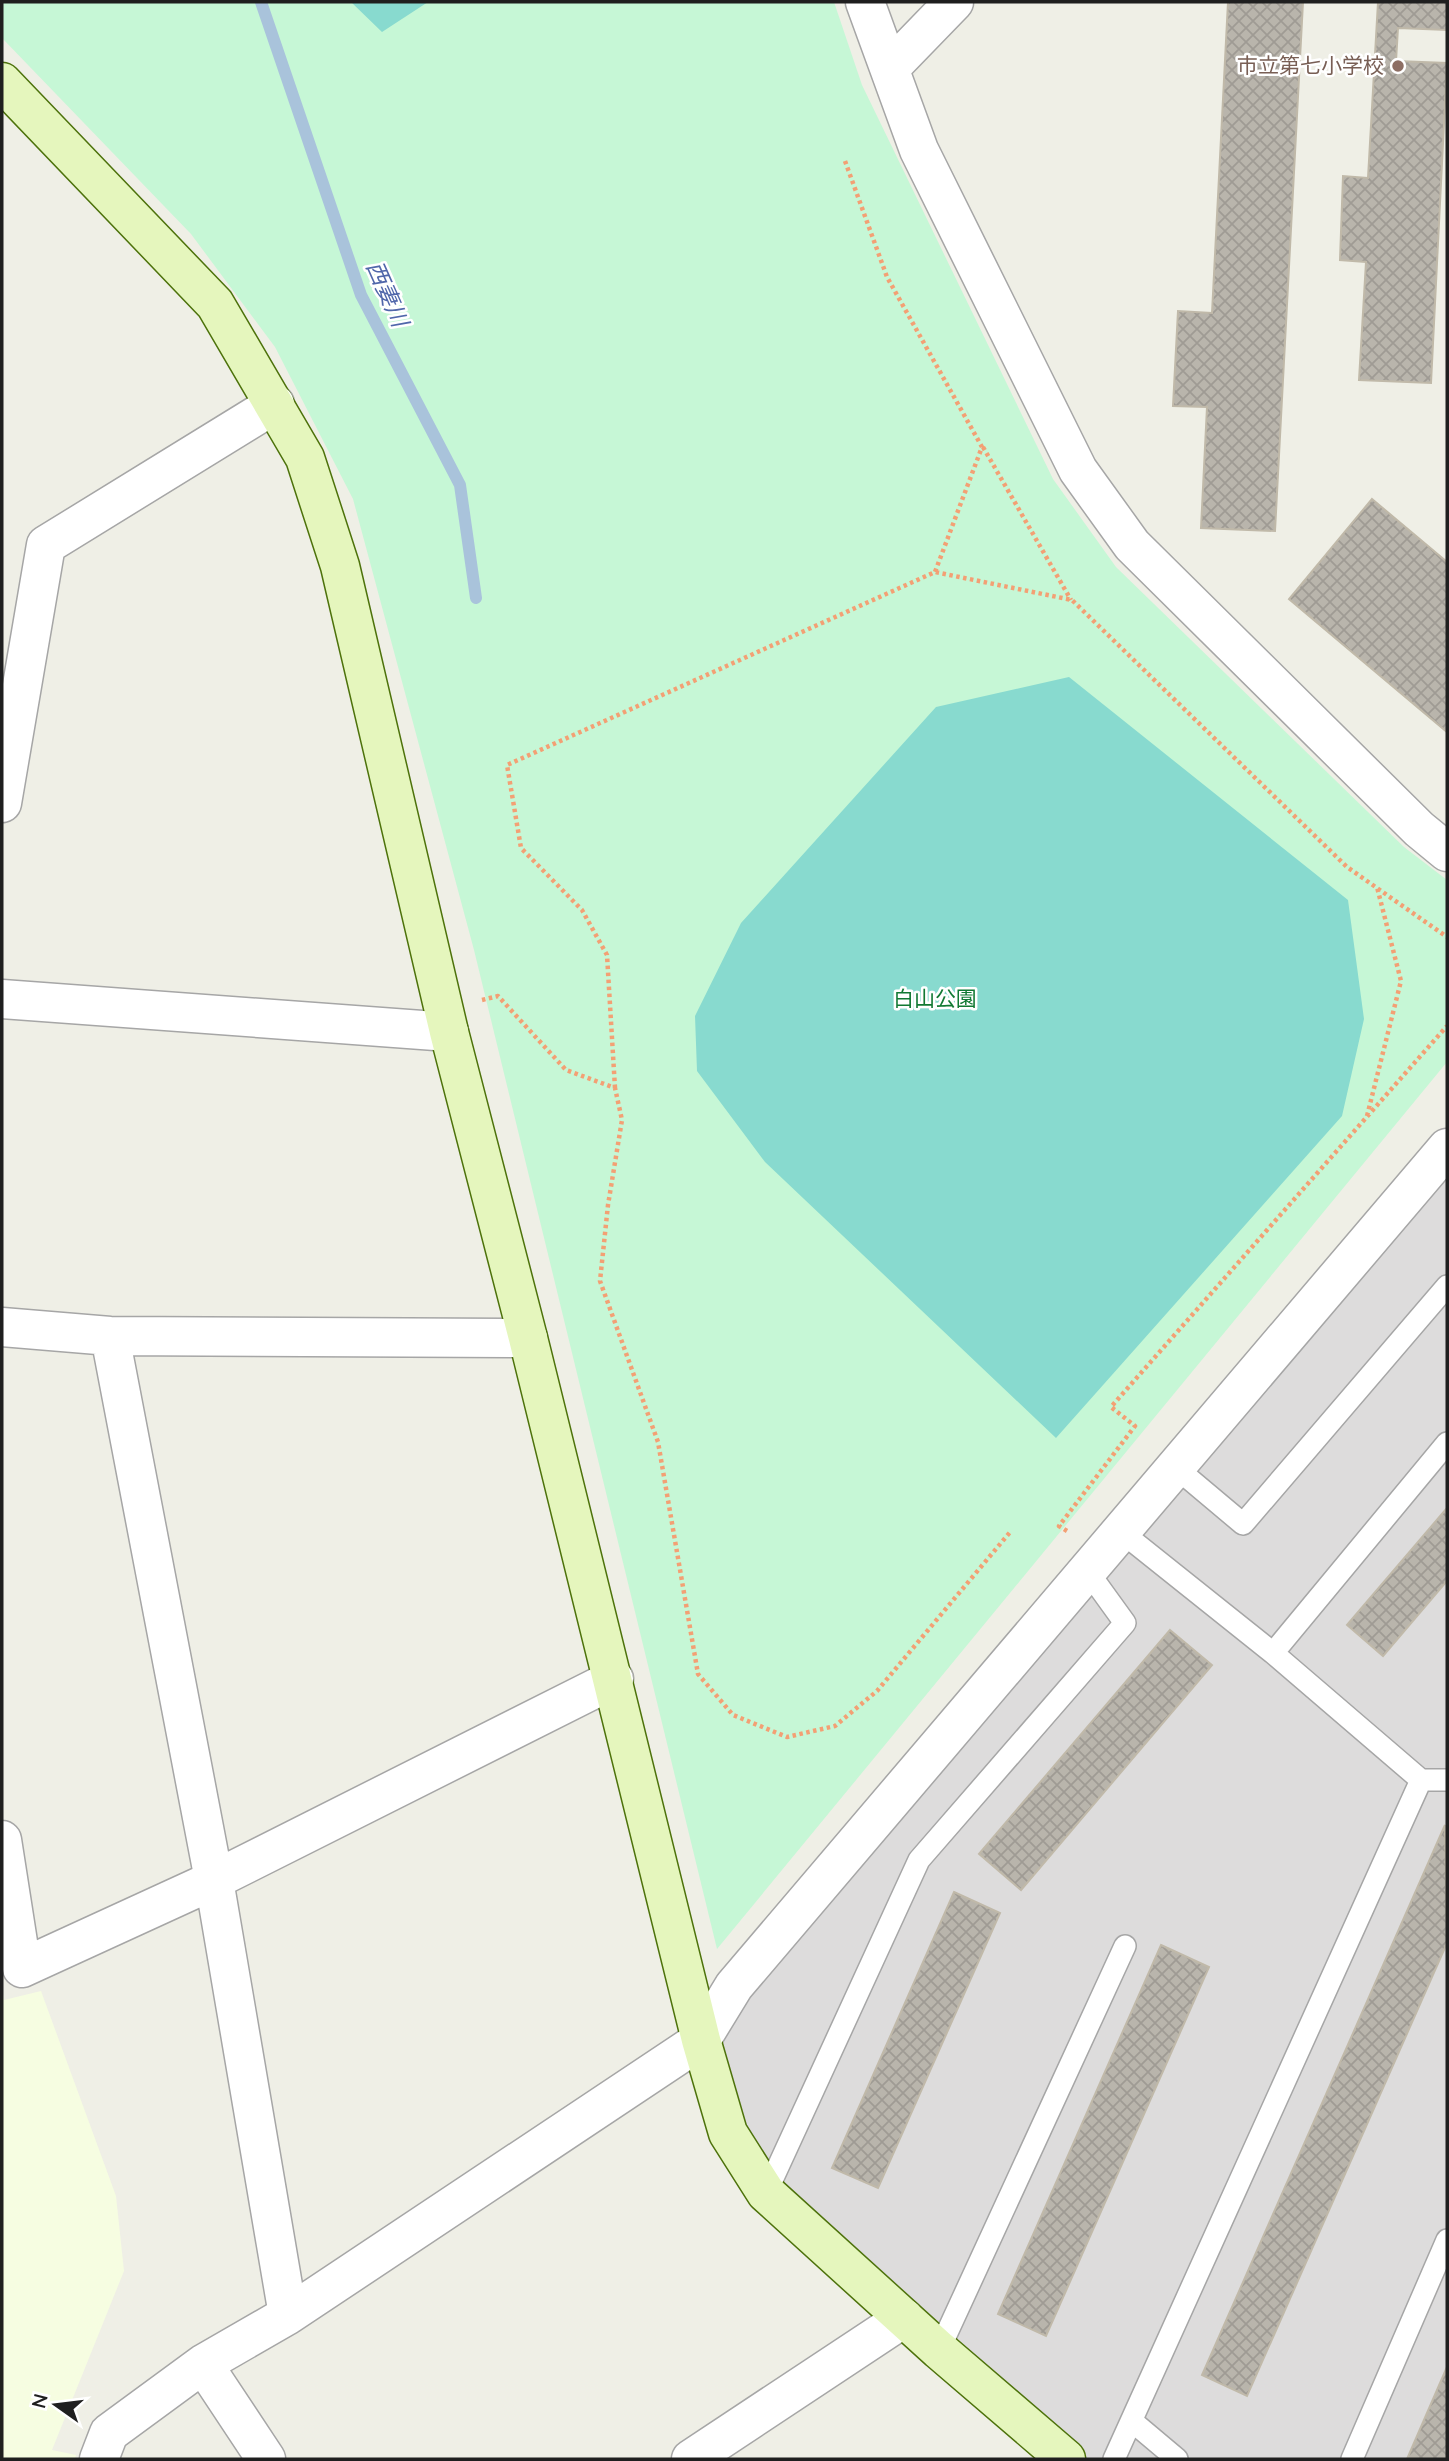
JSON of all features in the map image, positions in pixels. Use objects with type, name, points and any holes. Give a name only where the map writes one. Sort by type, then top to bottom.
[{"type":"street","points":[[864,2],[919,150],[1078,470],[1132,545],[1409,819],[1447,852]]},
{"type":"street","points":[[890,68],[954,2]]},
{"type":"street","points":[[2,82],[215,304],[305,457],[340,566],[446,1021],[614,1679],[702,2040],[728,2133],[766,2193],[939,2350],[1066,2459]]},
{"type":"street","points":[[2,803],[46,545],[275,404]]},
{"type":"street","points":[[2,999],[446,1021]]},
{"type":"street","points":[[99,2459],[108,2433],[203,2364],[288,2315],[702,2040],[734,1986],[1447,1147]]},
{"type":"street","points":[[2,1327],[110,1336],[528,1338]]},
{"type":"street","points":[[110,1336],[214,1880],[288,2315]]},
{"type":"street","points":[[2,1840],[22,1968],[214,1880],[614,1679]]},
{"type":"street","points":[[691,2459],[904,2318]]},
{"type":"street","points":[[203,2364],[266,2459]]},
{"type":"lane","points":[[1174,1466],[1243,1524],[1447,1286]]},
{"type":"lane","points":[[1273,1653],[1447,1443]]},
{"type":"lane","points":[[1101,1551],[1273,1653],[1422,1780],[1447,1780]]},
{"type":"lane","points":[[766,2193],[919,1860],[1125,1623],[1101,1551]]},
{"type":"lane","points":[[1114,2459],[1133,2423],[1422,1780]]},
{"type":"lane","points":[[939,2350],[1125,1946]]},
{"type":"lane","points":[[1352,2459],[1447,2240]]},
{"type":"lane","points":[[1133,2423],[1177,2459]]},
{"type":"path","points":[[845,161],[887,277],[1072,600],[1347,867],[1447,937]]},
{"type":"path","points":[[935,572],[982,447]]},
{"type":"path","points":[[1011,1531],[877,1691],[835,1726],[787,1737],[733,1716],[698,1674],[658,1441],[600,1281],[608,1205],[622,1120],[615,1088],[607,955],[582,910],[522,848],[507,765],[935,572],[1072,600]]},
{"type":"path","points":[[1367,1117],[1401,981],[1377,886]]},
{"type":"path","points":[[446,1021],[498,996],[566,1070],[615,1088]]},
{"type":"path","points":[[1101,1551],[1059,1526],[1135,1426],[1111,1407],[1447,1026]]},
{"type":"shaded area","points":[[1447,1148],[1447,2459],[1066,2459],[766,2193],[702,2040]]},
{"type":"shaded area","points":[[2,1988],[4,2000],[41,1991],[116,2196],[124,2271],[52,2450],[76,2455],[75,2459],[2,2459]]},
{"type":"green space","name":"白山公園","points":[[2,2],[834,2],[862,85],[1053,479],[1116,567],[1404,847],[1447,880],[1447,1062],[717,1949],[474,950],[353,499],[275,347],[191,234],[2,38]]},
{"type":"green space","points":[[351,2],[428,2],[382,32]]},
{"type":"green space","points":[[1069,677],[1348,900],[1364,1019],[1342,1116],[1056,1438],[765,1162],[697,1071],[695,1016],[741,923],[936,707]]},
{"type":"building","points":[[1228,2],[1303,2],[1275,531],[1201,528],[1207,407],[1173,406],[1178,311],[1212,313]]},
{"type":"building","points":[[1378,2],[1447,2],[1447,30],[1398,28],[1396,61],[1447,63],[1431,383],[1359,380],[1366,262],[1340,260],[1343,176],[1368,178]]},
{"type":"building","points":[[1372,499],[1447,562],[1447,732],[1289,599]]},
{"type":"building","points":[[1447,1508],[1447,1581],[1383,1656],[1347,1625]]},
{"type":"building","points":[[1170,1630],[1212,1665],[1021,1890],[979,1854]]},
{"type":"building","points":[[1445,1825],[1447,1943],[1247,2396],[1202,2375]]},
{"type":"building","points":[[954,1892],[1000,1913],[878,2188],[832,2168]]},
{"type":"building","points":[[1161,1945],[1209,1967],[1046,2336],[998,2314]]},
{"type":"building","points":[[1447,2367],[1447,2459],[1407,2459]]},
{"type":"waterway","name":"西妻川","points":[[261,2],[361,295],[460,485],[476,598]]},
{"type":"place","name":"市立第七小学校","points":[[1398,66]]}]
